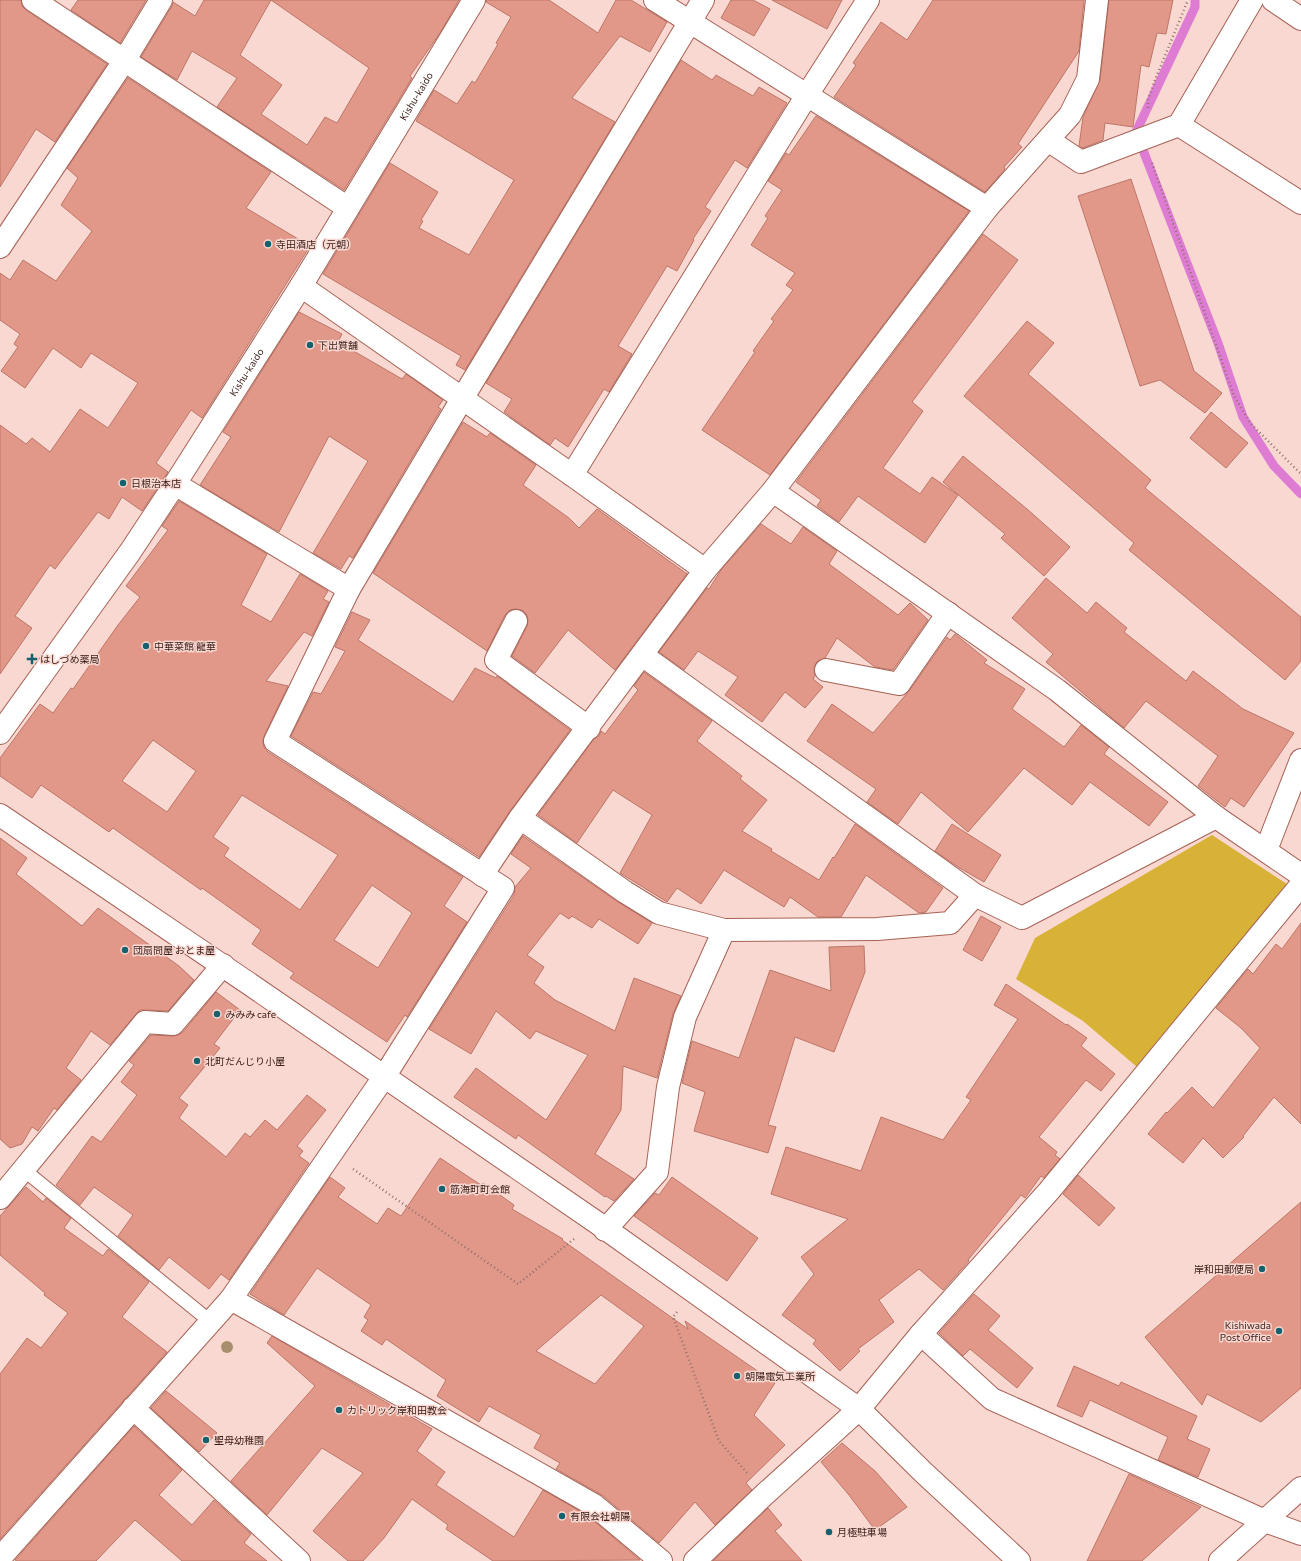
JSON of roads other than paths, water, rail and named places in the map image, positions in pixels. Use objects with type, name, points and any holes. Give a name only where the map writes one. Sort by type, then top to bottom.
[{"type":"street","points":[[33,0],[348,208]]},
{"type":"street","points":[[0,247],[124,61],[161,0]]},
{"type":"street","name":"Kishu-kaido","points":[[0,733],[130,552],[175,484],[301,286],[474,0]]},
{"type":"street","points":[[655,0],[987,208]]},
{"type":"street","points":[[3,1558],[231,1298],[384,1077],[503,888],[275,741],[349,589],[703,0]]},
{"type":"street","points":[[572,475],[807,95],[868,0]]},
{"type":"street","points":[[482,874],[520,818],[589,728],[705,570],[772,491],[987,208],[1070,115],[1088,79],[1096,0]]},
{"type":"street","points":[[1048,140],[1081,162],[1179,125],[1252,0]]},
{"type":"street","points":[[1273,0],[1301,19]]},
{"type":"street","points":[[1179,125],[1301,203]]},
{"type":"street","points":[[301,286],[572,475],[705,570]]},
{"type":"street","points":[[175,484],[349,589]]},
{"type":"street","points":[[772,491],[1057,690],[1216,817],[1301,874]]},
{"type":"street","points":[[826,670],[899,684],[948,613]]},
{"type":"street","points":[[516,621],[496,660],[589,728]]},
{"type":"street","points":[[642,655],[975,895],[1022,918],[1216,817]]},
{"type":"street","points":[[1266,850],[1301,760]]},
{"type":"street","points":[[0,814],[223,965],[601,1226],[859,1409],[924,1473],[1019,1561]]},
{"type":"street","points":[[520,818],[625,892],[659,913],[724,930],[877,929],[950,923],[975,895]]},
{"type":"street","points":[[695,1561],[765,1494],[859,1409],[921,1334],[1049,1191],[1301,885]]},
{"type":"street","points":[[601,1226],[657,1172],[668,1088],[685,1017],[724,930]]},
{"type":"street","points":[[0,1198],[145,1022],[173,1024],[223,965]]},
{"type":"street","points":[[231,1298],[594,1505],[654,1559]]},
{"type":"street","points":[[921,1334],[992,1399],[1265,1521],[1301,1534]]},
{"type":"street","points":[[133,1408],[299,1561]]},
{"type":"street","points":[[1220,1561],[1301,1488]]},
{"type":"lane","points":[[24,1170],[211,1322]]},
{"type":"waterway","points":[[1195,0],[1195,7],[1136,132],[1218,343],[1243,417],[1274,466],[1301,494]]},
{"type":"place","name":"寺田酒店（元朝）","points":[[268,244]]},
{"type":"place","name":"下出質舗","points":[[310,345]]},
{"type":"place","name":"日根治本店","points":[[123,483]]},
{"type":"place","name":"中華菜館 龍華","points":[[146,646]]},
{"type":"place","name":"はしづめ薬局","points":[[32,659]]},
{"type":"place","name":"団扇問屋 おとま屋","points":[[125,950]]},
{"type":"place","name":"みみみ cafe","points":[[217,1014]]},
{"type":"place","name":"北町だんじり小屋","points":[[197,1061]]},
{"type":"place","name":"筋海町町会館","points":[[442,1189]]},
{"type":"place","name":"岸和田郵便局","points":[[1262,1269]]},
{"type":"place","name":"Kishiwada Post Office","points":[[1279,1331]]},
{"type":"place","name":"朝陽電気工業所","points":[[737,1376]]},
{"type":"place","name":"カトリック岸和田教会","points":[[339,1410]]},
{"type":"place","name":"聖母幼稚園","points":[[206,1440]]},
{"type":"place","name":"有限会社朝陽","points":[[562,1516]]},
{"type":"place","name":"月極駐車場","points":[[829,1532]]}]
